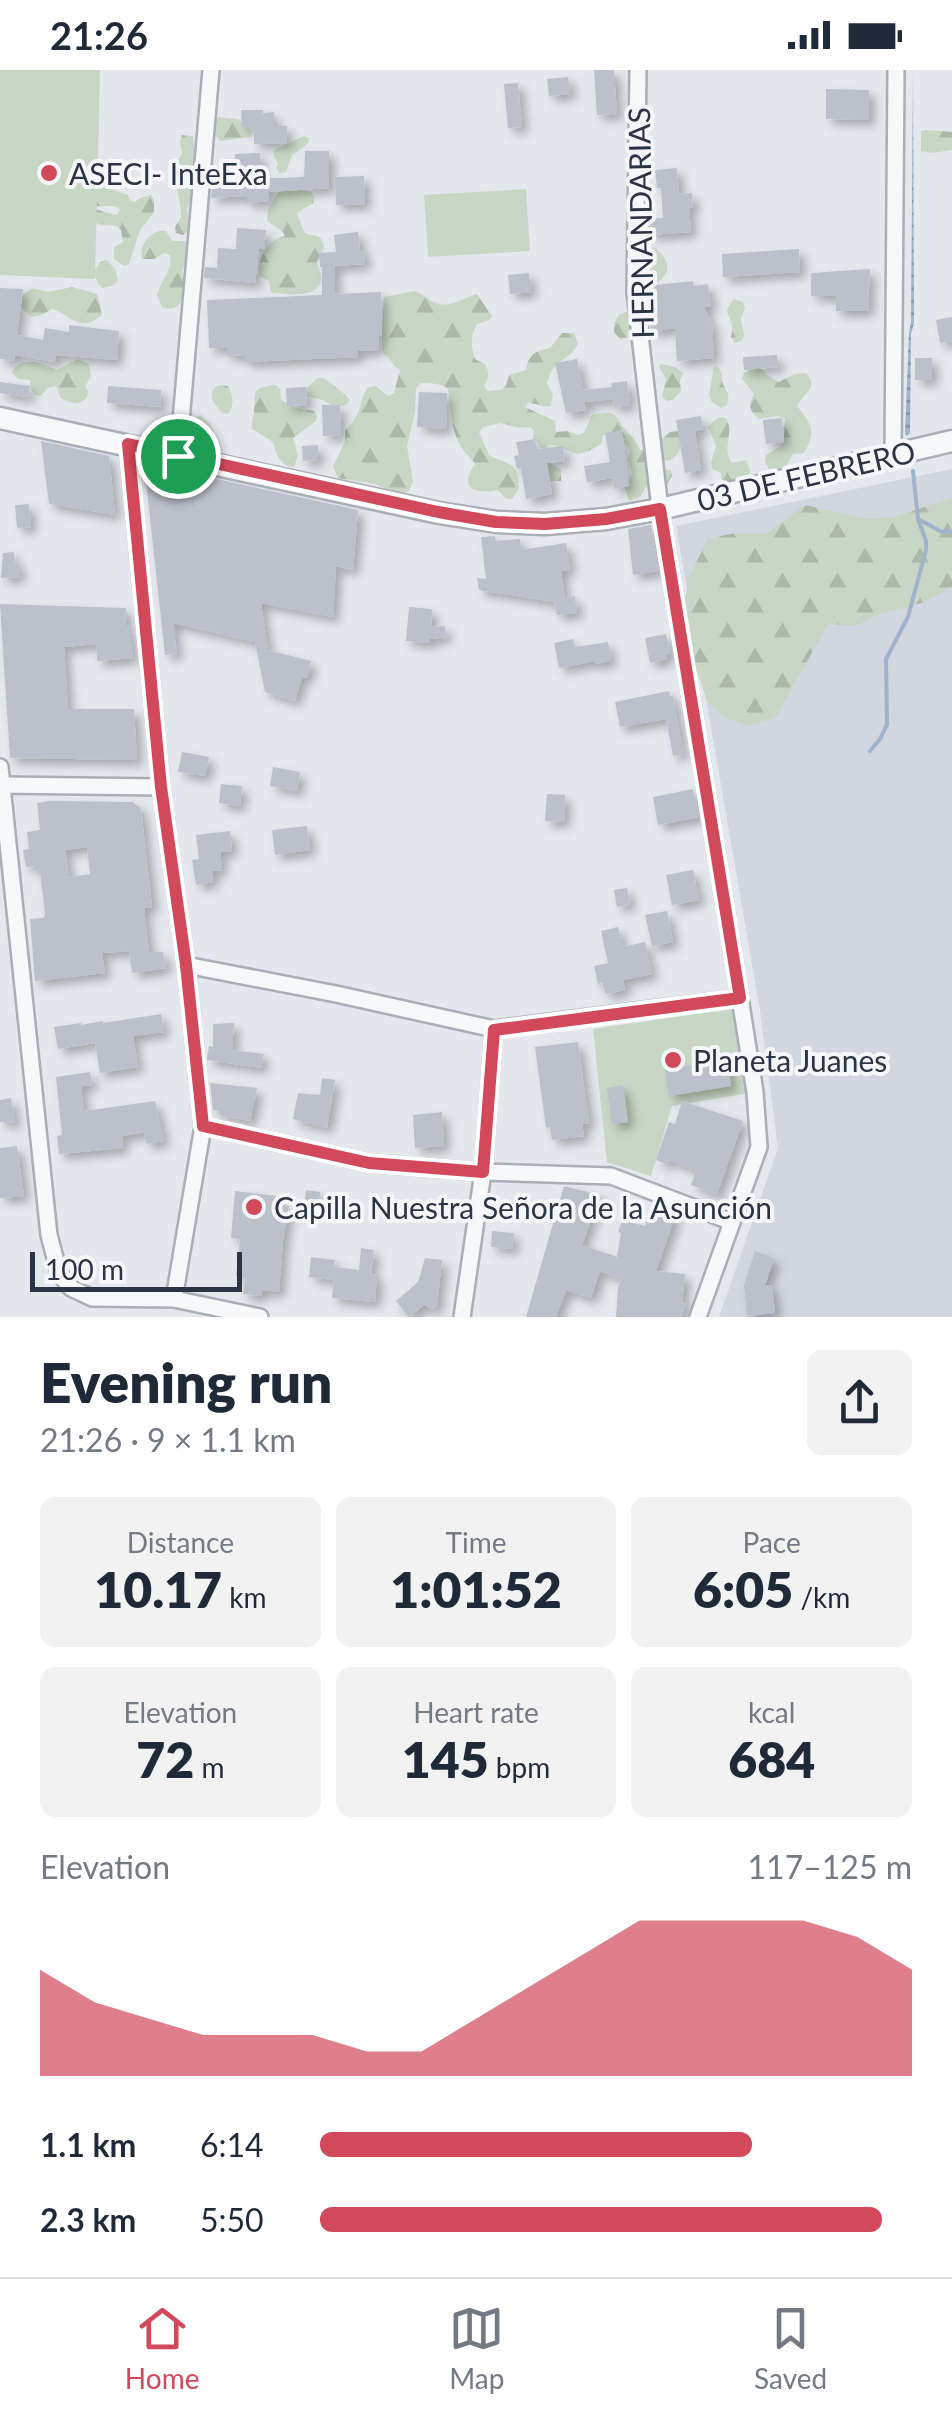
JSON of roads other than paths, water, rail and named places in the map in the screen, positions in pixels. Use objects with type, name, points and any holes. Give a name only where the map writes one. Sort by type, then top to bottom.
[{"type":"street","points":[[178,456],[211,70]]},
{"type":"street","name":"HERNANDARIAS","points":[[638,70],[635,292],[660,509],[755,1092],[759,1147],[698,1317]]},
{"type":"street","points":[[893,454],[896,70]]},
{"type":"street","name":"03 DE FEBRERO","points":[[0,418],[438,512],[496,522],[545,524],[660,509],[952,441]]},
{"type":"street","points":[[128,444],[161,787],[203,1126],[174,1299]]},
{"type":"street","points":[[0,767],[49,1235],[59,1273],[71,1288],[92,1298],[174,1299],[260,1317]]},
{"type":"street","points":[[1,785],[161,787]]},
{"type":"street","points":[[186,965],[494,1030],[740,998]]},
{"type":"street","points":[[462,1317],[483,1172],[494,1030]]},
{"type":"street","points":[[203,1126],[369,1163],[610,1176],[732,1222]]},
{"type":"street","points":[[90,1317],[92,1298]]},
{"type":"water","points":[[913,70],[914,323],[907,436],[911,322]]},
{"type":"waterway","points":[[870,751],[887,725],[886,659],[908,617],[926,550],[913,471]]},
{"type":"waterway","points":[[920,520],[940,531],[952,532]]},
{"type":"place","name":"ASECI- InteExa","points":[[49,173]]},
{"type":"place","name":"Planeta Juanes","points":[[673,1060]]},
{"type":"place","name":"Capilla Nuestra Señora de la Asunción","points":[[254,1207]]}]
